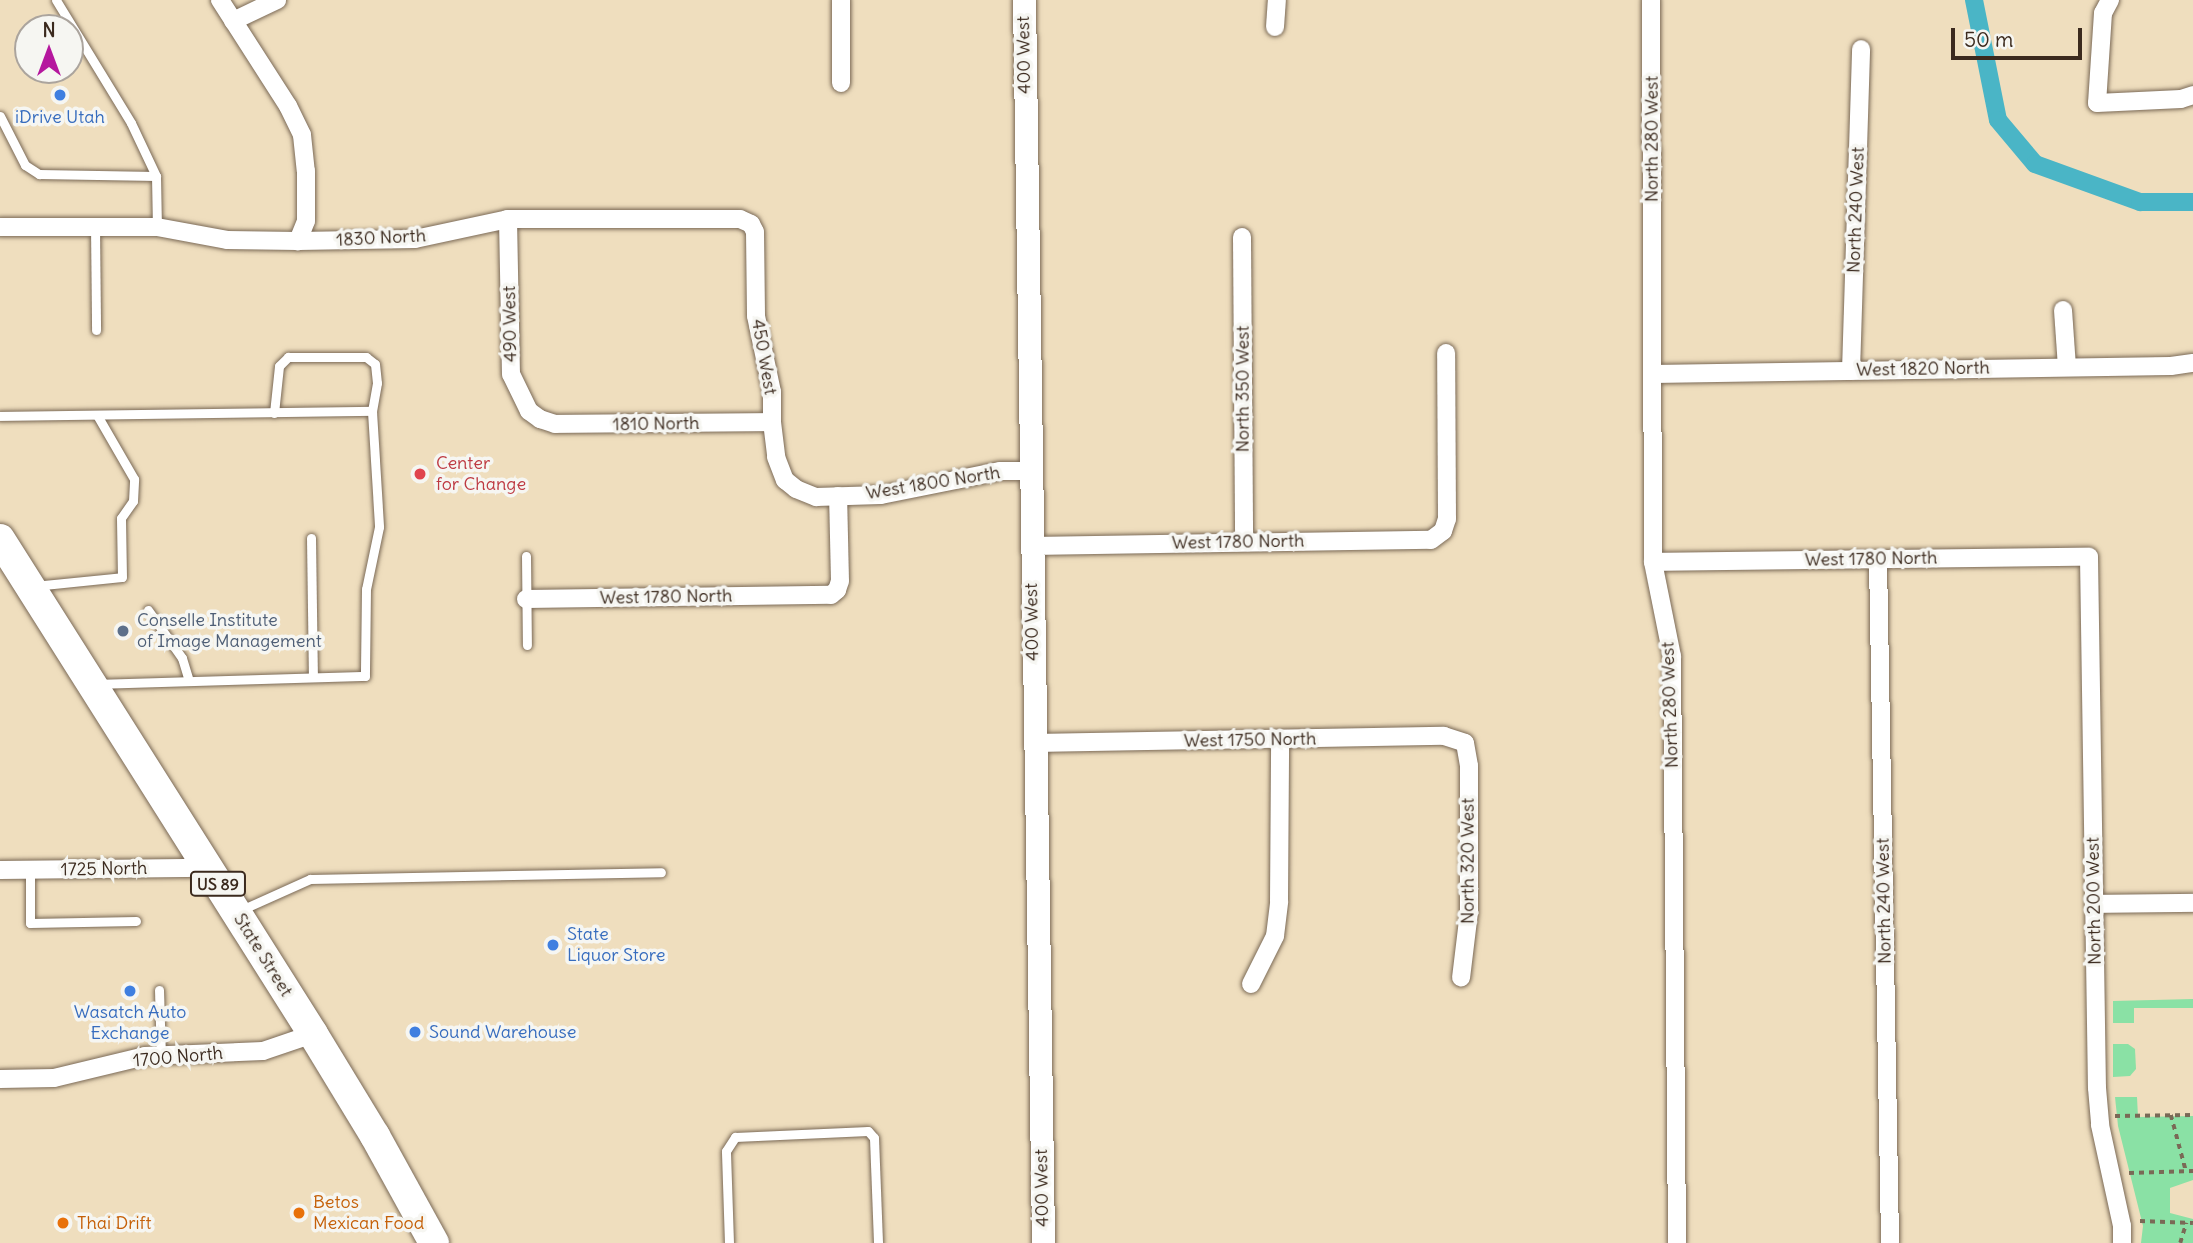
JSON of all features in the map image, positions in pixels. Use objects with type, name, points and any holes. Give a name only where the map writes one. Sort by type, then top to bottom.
[{"type":"main road","name":"State Street","points":[[1,544],[31,586],[313,1034],[375,1136],[431,1240]]},
{"type":"street","points":[[220,0],[288,106],[302,135],[306,171],[306,221],[298,241]]},
{"type":"street","points":[[233,21],[277,0]]},
{"type":"street","points":[[841,0],[841,83]]},
{"type":"street","name":"400 West","points":[[1024,0],[1029,471],[1043,1243]]},
{"type":"street","points":[[1275,27],[1276,0]]},
{"type":"street","name":"North 280 West","points":[[1651,0],[1653,562],[1672,656],[1677,1243]]},
{"type":"street","points":[[2110,0],[2103,13],[2097,103],[2181,99],[2193,95]]},
{"type":"street","name":"North 240 West","points":[[1851,370],[1861,49]]},
{"type":"street","name":"1830 North","points":[[0,227],[157,227],[227,240],[298,241],[415,239],[508,219],[727,217],[748,222],[755,232]]},
{"type":"street","name":"490 West","points":[[508,219],[511,374],[524,404],[540,419]]},
{"type":"street","name":"450 West","points":[[755,232],[756,316],[772,392],[776,457],[785,480]]},
{"type":"street","name":"North 350 West","points":[[1242,237],[1244,542]]},
{"type":"street","points":[[2063,310],[2067,367]]},
{"type":"street","name":"West 1780 North","points":[[1031,546],[1431,540],[1443,531],[1447,519],[1446,353]]},
{"type":"street","name":"West 1820 North","points":[[1653,374],[2171,366],[2193,363]]},
{"type":"street","name":"1810 North","points":[[540,419],[555,424],[592,425],[772,422]]},
{"type":"street","name":"West 1800 North","points":[[785,480],[796,489],[816,497],[881,495],[1000,471],[1029,471]]},
{"type":"street","name":"West 1780 North","points":[[526,599],[822,597],[837,590],[840,581],[838,496]]},
{"type":"street","name":"West 1780 North","points":[[1653,562],[2090,556]]},
{"type":"street","name":"North 200 West","points":[[2090,556],[2098,1095],[2122,1243]]},
{"type":"street","name":"North 240 West","points":[[1878,559],[1890,1243]]},
{"type":"street","name":"West 1750 North","points":[[1034,743],[1444,736],[1465,743]]},
{"type":"street","points":[[1251,984],[1270,949],[1279,901],[1280,740]]},
{"type":"street","name":"North 320 West","points":[[1461,978],[1467,946],[1469,912],[1469,765],[1465,743]]},
{"type":"street","name":"1725 North","points":[[0,870],[208,868]]},
{"type":"street","points":[[2094,904],[2193,902]]},
{"type":"street","name":"1700 North","points":[[0,1079],[54,1078],[145,1056],[263,1051],[313,1034]]},
{"type":"lane","points":[[56,0],[131,123],[156,176],[157,227]]},
{"type":"lane","points":[[0,116],[25,165],[39,174],[156,176]]},
{"type":"lane","points":[[95,226],[96,330]]},
{"type":"lane","points":[[93,684],[365,676],[366,589],[379,527],[372,411],[377,383],[375,364],[366,358],[288,357],[279,366],[274,413]]},
{"type":"lane","points":[[0,416],[372,411]]},
{"type":"lane","points":[[31,586],[122,577],[121,518],[133,501],[134,479],[97,415]]},
{"type":"lane","points":[[311,538],[313,677]]},
{"type":"lane","points":[[526,556],[527,645]]},
{"type":"lane","points":[[148,610],[182,658],[188,681]]},
{"type":"lane","points":[[30,870],[30,923],[136,921]]},
{"type":"lane","points":[[236,913],[310,879],[661,872]]},
{"type":"lane","points":[[159,990],[161,1056]]},
{"type":"lane","points":[[729,1243],[726,1151],[735,1137],[868,1131],[874,1138],[878,1243]]},
{"type":"path","points":[[2171,1115],[2187,1172]]},
{"type":"path","points":[[2115,1116],[2193,1115]]},
{"type":"path","points":[[2129,1173],[2193,1171]]},
{"type":"path","points":[[2140,1221],[2193,1223]]},
{"type":"path","points":[[2180,1243],[2186,1223]]},
{"type":"green space","points":[[2193,999],[2193,1008],[2134,1008],[2134,1023],[2113,1023],[2113,1001]]},
{"type":"green space","points":[[2113,1044],[2128,1044],[2135,1049],[2136,1069],[2130,1076],[2113,1077]]},
{"type":"green space","points":[[2115,1097],[2137,1097],[2138,1117],[2193,1116],[2193,1180],[2170,1188],[2170,1213],[2193,1219],[2193,1243],[2141,1243],[2143,1226],[2118,1126]]},
{"type":"waterway","points":[[1974,0],[1998,120],[2035,164],[2140,202],[2193,202]]},
{"type":"place","name":"iDrive Utah","points":[[60,95]]},
{"type":"place","name":"Center for Change","points":[[420,474]]},
{"type":"place","name":"Conselle Institute of Image Management","points":[[123,631]]},
{"type":"place","name":"State Liquor Store","points":[[553,945]]},
{"type":"place","name":"Wasatch Auto Exchange","points":[[130,991]]},
{"type":"place","name":"Sound Warehouse","points":[[415,1032]]},
{"type":"place","name":"Betos Mexican Food","points":[[299,1213]]},
{"type":"place","name":"Thai Drift","points":[[63,1223]]}]
